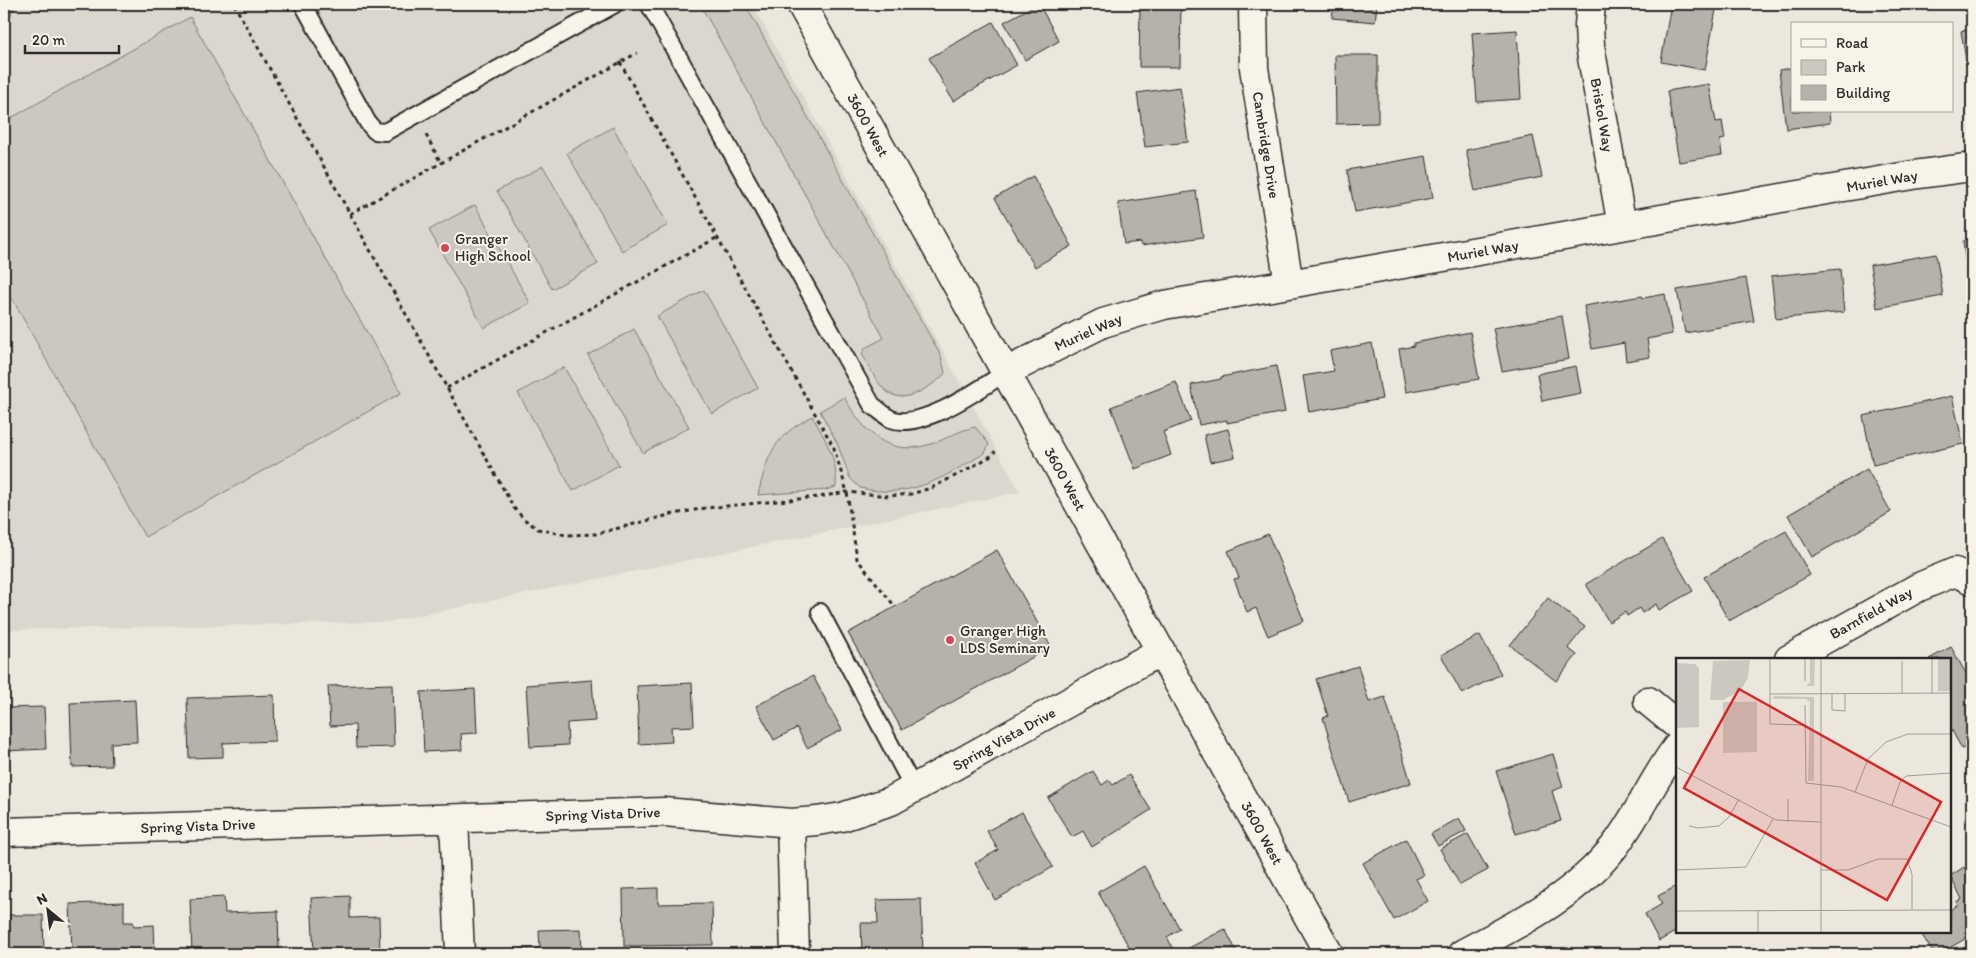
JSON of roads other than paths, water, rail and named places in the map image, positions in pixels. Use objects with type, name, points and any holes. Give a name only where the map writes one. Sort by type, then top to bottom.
[{"type":"street","name":"3600 West","points":[[801,4],[1329,954]]},
{"type":"street","name":"Cambridge Drive","points":[[1253,4],[1254,68],[1289,284]]},
{"type":"street","name":"Bristol Way","points":[[1591,4],[1590,46],[1622,226]]},
{"type":"street","name":"Muriel Way","points":[[1006,372],[1103,323],[1164,305],[1903,177],[1972,167]]},
{"type":"street","name":"Barnfield Way","points":[[1791,658],[1919,587],[1964,576]]},
{"type":"street","name":"Spring Vista Drive","points":[[4,832],[664,812],[791,823],[842,817],[891,801],[1161,651]]},
{"type":"street","points":[[1648,701],[1676,724]]},
{"type":"street","points":[[1462,954],[1537,914],[1565,896],[1592,872],[1614,847],[1634,818],[1649,790],[1676,749]]},
{"type":"street","points":[[454,818],[460,954]]},
{"type":"street","points":[[791,823],[795,954]]},
{"type":"lane","points":[[303,4],[368,124],[375,131],[385,132],[615,4]]},
{"type":"lane","points":[[648,4],[872,405],[892,419],[914,420],[948,408],[1006,372]]},
{"type":"lane","points":[[820,612],[914,789]]},
{"type":"place","name":"Granger High School","points":[[445,248]]},
{"type":"place","name":"Granger High LDS Seminary","points":[[950,640]]}]
